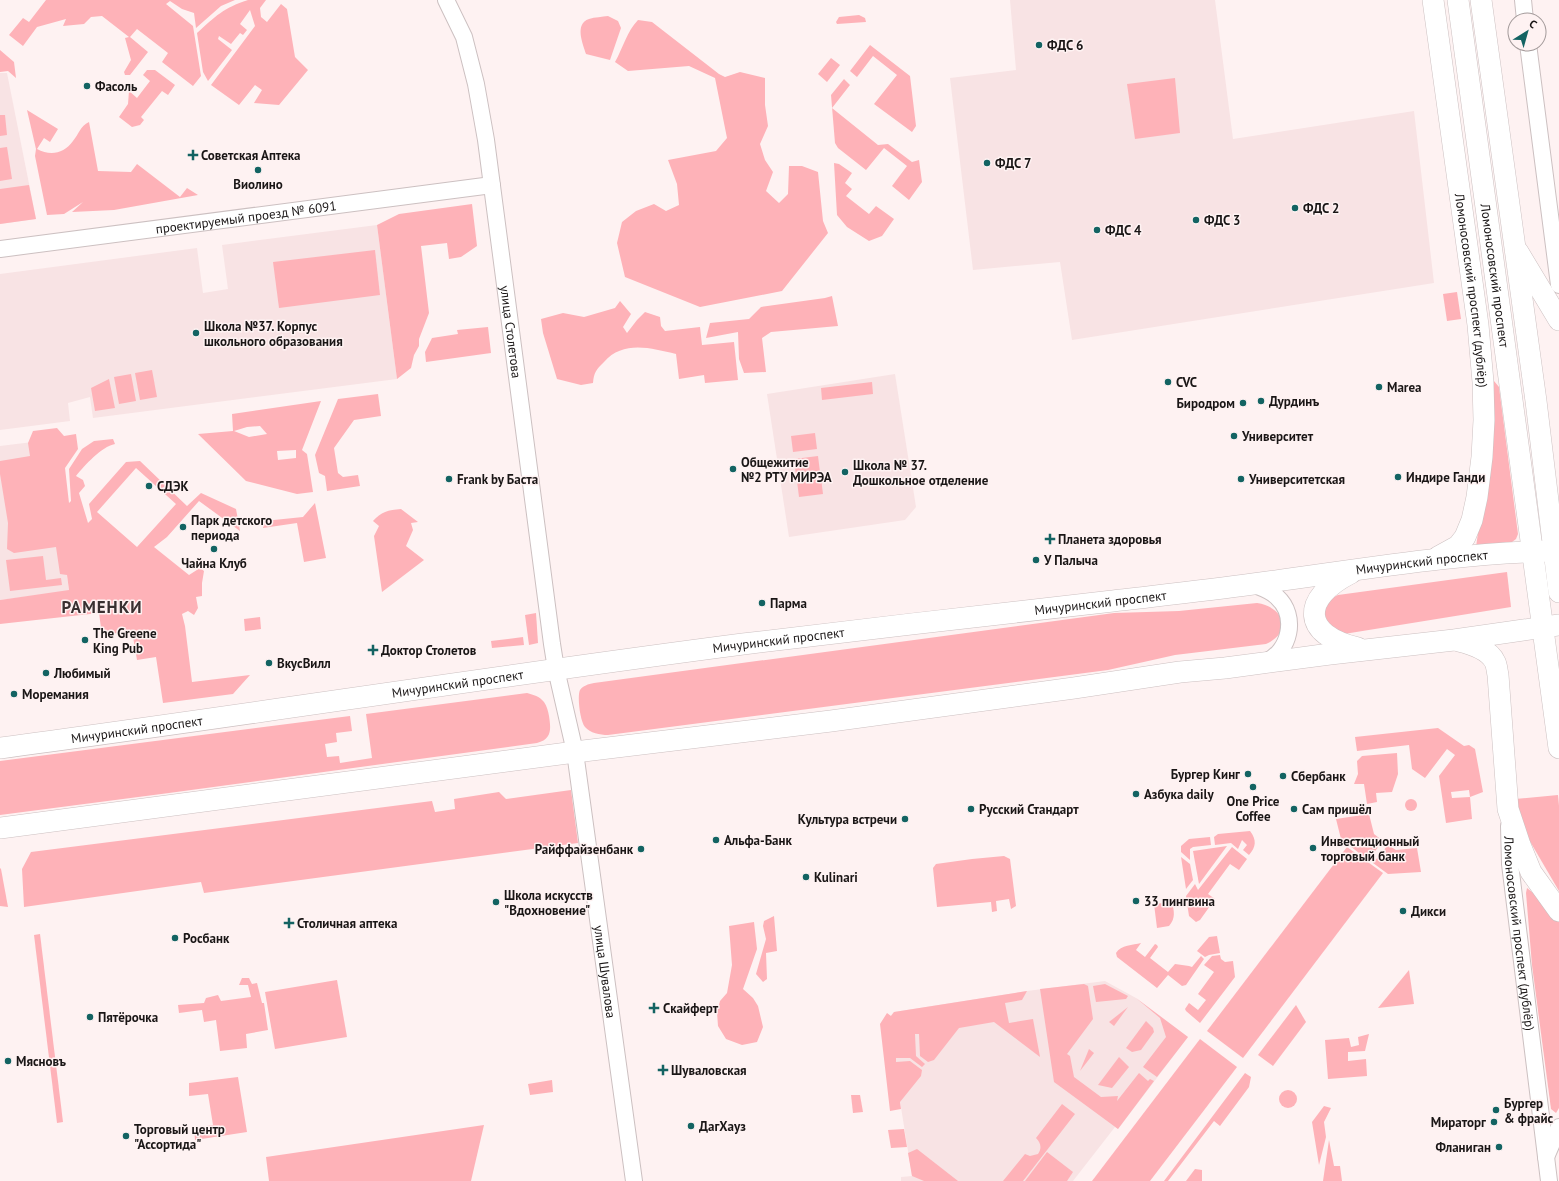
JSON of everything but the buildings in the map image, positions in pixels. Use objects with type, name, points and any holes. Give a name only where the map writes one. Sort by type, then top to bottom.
[{"type":"main road","name":"Ломоносовский проспект","points":[[1458,0],[1517,430],[1538,600],[1544,627]]},
{"type":"main road","name":"Ломоносовский проспект","points":[[1481,0],[1556,551],[1559,592]]},
{"type":"main road","name":"Ломоносовский проспект (дублёр)","points":[[1431,560],[1458,546],[1465,537],[1475,506],[1482,457],[1484,420],[1484,382],[1478,325],[1434,1]]},
{"type":"main road","points":[[1514,245],[1559,320]]},
{"type":"main road","points":[[1478,325],[1517,430]]},
{"type":"main road","name":"Мичуринский проспект","points":[[0,748],[167,726],[556,669],[754,643],[1252,584],[1431,560],[1532,551],[1556,551]]},
{"type":"main road","points":[[1361,569],[1342,578],[1322,593],[1314,610],[1314,618],[1317,626],[1326,635],[1339,643],[1366,650]]},
{"type":"main road","points":[[0,828],[575,752],[831,721],[1180,672],[1225,668],[1264,662],[1454,640],[1544,627],[1559,748]]},
{"type":"main road","name":"Ломоносовский проспект (дублёр)","points":[[1454,640],[1471,644],[1484,651],[1496,665],[1508,808]]},
{"type":"main road","points":[[1508,808],[1520,845],[1531,872],[1559,911]]},
{"type":"street","name":"улица Столетова","points":[[446,0],[464,37],[476,84],[488,155],[556,669]]},
{"type":"street","points":[[1522,0],[1524,12]]},
{"type":"street","points":[[1529,52],[1559,285]]},
{"type":"street","name":"проектируемый проезд № 6091","points":[[0,249],[492,186]]},
{"type":"street","points":[[1252,584],[1267,590],[1278,598],[1286,609],[1290,622],[1288,636],[1282,649],[1273,659],[1264,662]]},
{"type":"street","name":"улица Шувалова","points":[[556,669],[575,752],[634,1181]]},
{"type":"street","name":"Ломоносовский проспект (дублёр)","points":[[1508,808],[1510,864],[1549,1181]]},
{"type":"street","points":[[1546,1158],[1559,1127]]},
{"type":"shaded area","points":[[46,0],[235,0],[221,6],[196,28],[194,13],[182,9],[170,1],[166,4],[193,26],[201,76],[193,86],[162,62],[168,53],[137,29],[130,37],[148,52],[130,75],[125,75],[124,72],[131,60],[125,38],[129,37],[102,16],[91,17],[84,24],[63,26],[66,19],[37,27],[23,46],[9,35],[23,18],[29,22]]},
{"type":"shaded area","points":[[248,0],[266,0],[260,8],[261,17],[267,22],[281,4],[287,9],[295,57],[308,70],[279,105],[254,103],[262,90],[255,85],[239,105],[211,85],[255,26],[250,10],[240,24],[247,30],[243,35],[240,33],[231,44],[219,36],[218,39],[232,50],[208,81],[203,72],[197,33],[226,9]]},
{"type":"shaded area","points":[[1010,0],[1215,0],[1233,139],[1414,111],[1434,283],[1072,340],[1060,262],[973,270],[950,78],[1016,70]]},
{"type":"shaded area","points":[[859,15],[865,18],[866,22],[837,24],[836,22],[839,17]]},
{"type":"shaded area","points":[[608,16],[618,21],[621,28],[610,60],[586,54],[581,35],[582,25],[584,22],[591,18]]},
{"type":"shaded area","points":[[638,20],[652,22],[719,74],[725,77],[740,72],[765,78],[765,105],[768,126],[760,144],[765,160],[773,172],[766,191],[779,203],[788,194],[789,166],[802,166],[818,172],[823,221],[828,233],[782,291],[700,307],[625,277],[617,243],[622,222],[636,211],[654,204],[666,211],[679,205],[677,184],[668,160],[716,151],[727,138],[715,78],[689,66],[628,71],[615,62],[628,34]]},
{"type":"shaded area","points":[[870,45],[910,76],[916,126],[912,132],[874,104],[897,75],[873,56],[857,77],[850,71]]},
{"type":"shaded area","points":[[0,50],[14,62],[16,78],[8,71],[0,72]]},
{"type":"shaded area","points":[[831,58],[840,65],[827,82],[818,74]]},
{"type":"shaded area","points":[[147,70],[155,70],[175,85],[168,95],[162,91],[141,117],[144,120],[140,125],[132,127],[119,117],[128,104],[129,91],[137,98],[150,81],[143,75]]},
{"type":"shaded area","points":[[0,73],[7,73],[36,219],[0,224]]},
{"type":"shaded area","points":[[1175,78],[1180,133],[1135,139],[1127,84]]},
{"type":"shaded area","points":[[844,79],[850,85],[832,108],[831,95]]},
{"type":"shaded area","points":[[832,108],[878,145],[888,144],[912,162],[919,160],[922,182],[909,200],[892,186],[907,166],[884,148],[866,170],[838,148],[835,143]]},
{"type":"shaded area","points":[[27,110],[58,129],[50,142],[44,138],[37,149],[47,153],[52,153],[65,149],[82,128],[89,122],[98,171],[131,172],[137,164],[180,197],[187,188],[198,195],[114,210],[72,212],[83,202],[64,214],[47,215],[35,156],[36,149]]},
{"type":"shaded area","points":[[0,115],[5,115],[7,135],[0,136]]},
{"type":"shaded area","points":[[7,147],[12,179],[0,181],[0,148]]},
{"type":"shaded area","points":[[834,163],[839,164],[852,173],[845,183],[852,189],[846,196],[869,214],[876,206],[894,219],[882,236],[869,241],[847,227],[837,215]]},
{"type":"shaded area","points":[[29,185],[36,219],[0,224],[0,189]]},
{"type":"shaded area","points":[[472,204],[477,246],[461,257],[449,259],[447,243],[421,246],[429,313],[419,339],[419,346],[414,355],[411,368],[397,379],[377,225],[399,214]]},
{"type":"shaded area","name":"Школа №37. Корпус школьного образования","points":[[377,225],[397,379],[93,418],[90,397],[68,403],[70,421],[0,430],[0,274],[197,248],[203,293],[228,289],[222,245]]},
{"type":"shaded area","points":[[375,250],[380,295],[279,308],[273,262]]},
{"type":"shaded area","points":[[1457,292],[1461,319],[1447,321],[1443,294]]},
{"type":"shaded area","points":[[832,296],[838,326],[771,332],[762,338],[766,372],[744,373],[739,359],[738,332],[706,338],[710,323],[749,319],[761,307]]},
{"type":"shaded area","points":[[620,301],[631,314],[623,327],[627,333],[645,312],[660,317],[661,326],[665,331],[700,327],[702,345],[734,342],[738,380],[705,383],[704,375],[679,379],[676,354],[647,348],[629,348],[612,355],[597,369],[593,383],[581,385],[557,379],[543,333],[541,319],[563,313],[584,317],[615,308]]},
{"type":"shaded area","points":[[488,327],[491,353],[426,362],[425,352],[432,338],[458,334],[457,330]]},
{"type":"shaded area","points":[[152,370],[157,397],[140,400],[135,373]]},
{"type":"shaded area","points":[[131,374],[136,401],[119,404],[114,377]]},
{"type":"shaded area","name":"Школа № 37. Дошкольное отделение","points":[[895,374],[916,507],[905,520],[789,537],[767,394]]},
{"type":"shaded area","points":[[109,379],[115,408],[95,411],[91,388]]},
{"type":"shaded area","points":[[1494,381],[1499,387],[1518,534],[1516,539],[1512,542],[1476,547],[1494,420]]},
{"type":"shaded area","points":[[872,382],[873,394],[822,400],[821,388]]},
{"type":"shaded area","points":[[378,394],[381,416],[354,420],[334,448],[338,473],[343,477],[358,475],[360,486],[327,491],[325,476],[319,473],[315,455],[338,399]]},
{"type":"shaded area","points":[[321,401],[302,450],[307,454],[313,492],[297,494],[246,481],[198,434],[233,431],[232,414]],"holes":[[[260,426],[267,434],[249,437],[234,431],[247,427]],[[296,450],[296,458],[278,460],[277,451]]]},
{"type":"shaded area","points":[[57,428],[64,436],[76,434],[78,449],[65,468],[69,503],[71,501],[69,469],[82,449],[94,441],[113,439],[115,444],[99,453],[76,476],[83,480],[85,486],[79,493],[88,523],[92,519],[89,504],[126,462],[140,461],[187,506],[201,493],[236,509],[240,531],[199,501],[167,537],[154,547],[189,575],[200,568],[204,571],[202,596],[196,597],[198,608],[194,615],[188,611],[182,614],[185,626],[192,682],[250,675],[233,694],[163,703],[156,657],[137,660],[132,631],[102,635],[99,613],[0,624],[0,600],[69,590],[67,575],[60,574],[56,547],[14,553],[7,549],[8,523],[0,474],[0,461],[30,456],[28,443],[33,431]],"holes":[[[136,468],[176,504],[137,547],[97,512]]]},
{"type":"shaded area","points":[[815,433],[817,449],[793,452],[791,436]]},
{"type":"shaded area","points":[[49,440],[69,591],[0,600],[0,446]]},
{"type":"shaded area","points":[[818,456],[820,472],[796,475],[794,459]]},
{"type":"shaded area","points":[[821,478],[823,494],[799,497],[797,481]]},
{"type":"shaded area","points":[[315,503],[326,558],[304,562],[297,523],[263,528],[264,521],[303,517]]},
{"type":"shaded area","points":[[401,509],[418,522],[411,523],[413,530],[406,546],[424,560],[382,592],[374,536],[379,526],[373,521],[385,512]]},
{"type":"shaded area","points":[[43,556],[46,580],[61,578],[62,585],[10,591],[6,560]]},
{"type":"shaded area","points":[[1507,572],[1511,607],[1344,634],[1338,633],[1324,620],[1327,605],[1331,599],[1338,595]]},
{"type":"shaded area","points":[[1257,603],[1274,609],[1282,620],[1280,633],[1266,644],[1175,655],[1108,670],[608,735],[595,733],[587,729],[583,724],[580,708],[580,690],[586,685],[594,683],[1114,613],[1179,611]]},
{"type":"shaded area","points":[[536,613],[538,643],[529,645],[525,615]]},
{"type":"shaded area","points":[[260,617],[261,629],[245,631],[244,619]]},
{"type":"shaded area","points":[[523,637],[524,645],[492,648],[491,641]]},
{"type":"shaded area","points":[[527,693],[542,700],[547,707],[549,716],[550,729],[548,736],[537,743],[0,815],[0,761],[350,716],[352,731],[336,733],[337,742],[325,744],[327,757],[339,756],[340,763],[372,758],[366,714]]},
{"type":"shaded area","points":[[1438,728],[1464,746],[1469,745],[1475,749],[1483,792],[1470,797],[1472,819],[1446,823],[1439,776],[1455,755],[1447,749],[1425,778],[1412,769],[1409,745],[1357,751],[1355,737]],"holes":[[[1469,790],[1470,797],[1452,798],[1451,792]]]},
{"type":"shaded area","points":[[1397,753],[1398,774],[1392,792],[1376,793],[1377,802],[1367,804],[1364,784],[1354,784],[1358,774],[1357,761],[1362,756]]},
{"type":"shaded area","points":[[571,790],[578,843],[204,893],[201,882],[24,907],[22,869],[31,852],[432,801],[435,812],[455,809],[454,799],[499,792],[506,799]]},
{"type":"shaded area","points":[[1558,795],[1559,891],[1528,838],[1515,799]]},
{"type":"shaded area","points":[[1409,799],[1413,799],[1417,805],[1413,811],[1409,811],[1405,807],[1405,803]]},
{"type":"shaded area","points":[[1369,814],[1374,834],[1383,841],[1368,860],[1341,839],[1336,819]]},
{"type":"shaded area","points":[[1250,831],[1254,837],[1255,843],[1249,855],[1243,850],[1247,845],[1242,840],[1238,849],[1231,843],[1215,845],[1214,837],[1218,834]]},
{"type":"shaded area","points":[[1210,837],[1211,845],[1193,847],[1190,849],[1190,860],[1181,852],[1181,846],[1189,839]]},
{"type":"shaded area","points":[[1388,845],[1396,850],[1417,848],[1421,872],[1388,874],[1373,863]]},
{"type":"shaded area","points":[[1227,846],[1199,884],[1193,851]]},
{"type":"shaded area","points":[[1232,847],[1247,859],[1239,870],[1230,864],[1208,894],[1215,899],[1200,920],[1196,922],[1189,916],[1186,896],[1195,884],[1198,890]]},
{"type":"shaded area","points":[[1347,847],[1383,873],[1243,1058],[1207,1031]]},
{"type":"shaded area","points":[[1004,856],[1010,859],[1016,906],[1011,909],[1009,899],[996,901],[997,911],[992,912],[991,902],[937,907],[933,868],[936,864]]},
{"type":"shaded area","points":[[1181,857],[1190,864],[1193,880],[1186,889]]},
{"type":"shaded area","points":[[0,868],[1,869],[8,907],[0,906]]},
{"type":"shaded area","points":[[1527,888],[1559,915],[1559,1108],[1556,1113],[1551,1109],[1532,965],[1526,893]]},
{"type":"shaded area","points":[[1172,902],[1174,914],[1173,920],[1169,926],[1157,928],[1154,904]]},
{"type":"shaded area","points":[[774,916],[777,951],[766,953],[767,979],[763,982],[756,974],[766,939],[763,926],[764,921]]},
{"type":"shaded area","points":[[754,922],[757,949],[743,989],[753,998],[758,1006],[763,1027],[757,1042],[742,1045],[726,1039],[718,1026],[717,1012],[720,1001],[727,993],[732,965],[729,926]]},
{"type":"shaded area","points":[[40,934],[63,1122],[57,1123],[34,935]]},
{"type":"shaded area","points":[[1217,936],[1220,953],[1205,957],[1197,951],[1209,937]]},
{"type":"shaded area","points":[[1141,943],[1136,950],[1145,957],[1155,944],[1157,945],[1158,947],[1150,958],[1168,972],[1175,964],[1192,967],[1201,956],[1204,959],[1186,985],[1182,986],[1168,975],[1157,988],[1117,957],[1116,953],[1121,948]]},
{"type":"shaded area","points":[[1220,955],[1221,959],[1225,962],[1233,961],[1235,977],[1200,1023],[1185,1009],[1189,1003],[1198,1010],[1206,1000],[1198,994],[1214,972],[1204,965],[1212,956]]},
{"type":"shaded area","points":[[1409,970],[1414,1004],[1378,1008]]},
{"type":"shaded area","points":[[242,978],[249,978],[252,984],[257,983],[262,1003],[264,1003],[268,1030],[246,1034],[247,1048],[220,1051],[216,1020],[204,1022],[202,1010],[179,1013],[178,1005],[204,1003],[206,998],[218,995],[221,1001],[251,997],[248,985],[239,985]]},
{"type":"shaded area","points":[[337,980],[347,1037],[275,1049],[265,992]]},
{"type":"shaded area","points":[[1105,981],[1136,998],[1188,1037],[1118,1129],[1115,1127],[1073,1181],[901,1181],[901,1177],[912,1176],[887,1020],[894,1012],[1027,991]]},
{"type":"shaded area","points":[[1084,984],[1088,986],[1093,1019],[1067,1054],[1070,1056],[1074,1077],[1101,1097],[1118,1096],[1117,1101],[1139,1073],[1148,1081],[1150,1079],[1154,1081],[1118,1129],[1054,1082],[1040,989]]},
{"type":"shaded area","points":[[1105,984],[1128,996],[1126,999],[1096,1002],[1093,986]]},
{"type":"shaded area","points":[[1027,991],[1022,1000],[1005,1003],[1009,1023],[1033,1019],[1040,1057],[994,1022],[959,1028],[934,1060],[928,1062],[920,1056],[919,1034],[915,1034],[916,1056],[925,1064],[922,1067],[910,1058],[896,1058],[896,1062],[910,1061],[922,1070],[921,1076],[900,1102],[901,1109],[890,1111],[880,1024],[887,1013],[891,1016],[894,1012]]},
{"type":"shaded area","points":[[1136,998],[1188,1037],[1157,1077],[1143,1067],[1166,1037],[1160,1018]]},
{"type":"shaded area","points":[[1296,1005],[1306,1022],[1273,1066],[1258,1055]]},
{"type":"shaded area","points":[[1128,1007],[1114,1026],[1109,1022]]},
{"type":"shaded area","points":[[1146,1021],[1153,1028],[1154,1032],[1141,1050],[1132,1052],[1126,1048]]},
{"type":"shaded area","points":[[1369,1034],[1365,1051],[1348,1052],[1348,1061],[1366,1059],[1367,1076],[1328,1079],[1325,1040],[1349,1038],[1351,1047],[1359,1045],[1358,1037]]},
{"type":"shaded area","points":[[1200,1039],[1237,1067],[1150,1181],[1092,1181]]},
{"type":"shaded area","points":[[1089,1049],[1094,1053],[1080,1071]]},
{"type":"shaded area","points":[[1119,1057],[1129,1067],[1112,1088],[1098,1085]]},
{"type":"shaded area","points":[[1245,1073],[1251,1077],[1249,1087],[1220,1126],[1214,1121],[1168,1181],[1164,1181]]},
{"type":"shaded area","points":[[238,1077],[247,1132],[195,1140],[194,1128],[213,1125],[208,1094],[189,1096],[189,1083]]},
{"type":"shaded area","points":[[552,1080],[553,1092],[530,1095],[528,1084]]},
{"type":"shaded area","points":[[1288,1090],[1294,1093],[1297,1099],[1294,1105],[1288,1108],[1282,1105],[1279,1099],[1282,1093]]},
{"type":"shaded area","points":[[851,1095],[860,1095],[863,1112],[853,1113]]},
{"type":"shaded area","points":[[1062,1104],[1075,1114],[1023,1181],[1003,1181],[1025,1154],[1030,1156],[1038,1154],[1040,1146],[1036,1138]]},
{"type":"shaded area","points":[[1324,1106],[1331,1108],[1324,1122],[1326,1137],[1319,1165],[1312,1122]]},
{"type":"shaded area","points":[[484,1125],[471,1181],[269,1181],[266,1157]]},
{"type":"shaded area","points":[[904,1129],[907,1147],[891,1148],[888,1130]]},
{"type":"shaded area","points":[[1329,1140],[1334,1166],[1340,1166],[1342,1181],[1323,1181]]},
{"type":"shaded area","points":[[917,1149],[958,1181],[924,1181],[912,1176],[908,1153]]},
{"type":"shaded area","points":[[1047,1152],[1073,1172],[1067,1181],[1025,1181]]},
{"type":"shaded area","points":[[1195,1169],[1202,1170],[1202,1181],[1186,1181]]},
{"type":"place","name":"ФДС 6","points":[[1039,45]]},
{"type":"place","name":"Фасоль","points":[[87,86]]},
{"type":"place","name":"Советская Аптека","points":[[193,155]]},
{"type":"place","name":"ФДС 7","points":[[987,163]]},
{"type":"place","name":"Виолино","points":[[258,170]]},
{"type":"place","name":"ФДС 2","points":[[1295,208]]},
{"type":"place","name":"ФДС 3","points":[[1196,220]]},
{"type":"place","name":"ФДС 4","points":[[1097,230]]},
{"type":"place","name":"Школа №37. Корпус школьного образования","points":[[196,333]]},
{"type":"place","name":"CVC","points":[[1168,382]]},
{"type":"place","name":"Marea","points":[[1379,387]]},
{"type":"place","name":"Дурдинъ","points":[[1261,401]]},
{"type":"place","name":"Биродром","points":[[1243,403]]},
{"type":"place","name":"Университет","points":[[1234,436]]},
{"type":"place","name":"Общежитие №2 РТУ МИРЭА","points":[[733,469]]},
{"type":"place","name":"Школа № 37. Дошкольное отделение","points":[[845,472]]},
{"type":"place","name":"Индире Ганди","points":[[1398,477]]},
{"type":"place","name":"Frank by Баста","points":[[449,479]]},
{"type":"place","name":"Университетская","points":[[1241,479]]},
{"type":"place","name":"СДЭК","points":[[149,486]]},
{"type":"place","name":"Парк детского периода","points":[[183,527]]},
{"type":"place","name":"Планета здоровья","points":[[1050,539]]},
{"type":"place","name":"Чайна Клуб","points":[[214,549]]},
{"type":"place","name":"У Палыча","points":[[1036,560]]},
{"type":"place","name":"Парма","points":[[762,603]]},
{"type":"place","name":"The Greene King Pub","points":[[85,640]]},
{"type":"place","name":"Доктор Столетов","points":[[373,650]]},
{"type":"place","name":"ВкусВилл","points":[[269,663]]},
{"type":"place","name":"Любимый","points":[[46,673]]},
{"type":"place","name":"Моремания","points":[[14,694]]},
{"type":"place","name":"Бургер Кинг","points":[[1248,774]]},
{"type":"place","name":"Сбербанк","points":[[1283,776]]},
{"type":"place","name":"One Price Coffee","points":[[1253,787]]},
{"type":"place","name":"Азбука daily","points":[[1136,794]]},
{"type":"place","name":"Русский Стандарт","points":[[971,809]]},
{"type":"place","name":"Сам пришёл","points":[[1294,809]]},
{"type":"place","name":"Культура встречи","points":[[905,819]]},
{"type":"place","name":"Альфа-Банк","points":[[716,840]]},
{"type":"place","name":"Инвестиционный торговый банк","points":[[1313,848]]},
{"type":"place","name":"Райффайзенбанк","points":[[641,849]]},
{"type":"place","name":"Kulinari","points":[[806,877]]},
{"type":"place","name":"33 пингвина","points":[[1136,901]]},
{"type":"place","name":"Школа искусств \"Вдохновение\"","points":[[496,902]]},
{"type":"place","name":"Дикси","points":[[1403,911]]},
{"type":"place","name":"Столичная аптека","points":[[289,923]]},
{"type":"place","name":"Росбанк","points":[[175,938]]},
{"type":"place","name":"Скайферт","points":[[654,1008]]},
{"type":"place","name":"Пятёрочка","points":[[90,1017]]},
{"type":"place","name":"Мясновъ","points":[[8,1061]]},
{"type":"place","name":"Шуваловская","points":[[663,1070]]},
{"type":"place","name":"Бургер & фрайс","points":[[1496,1110]]},
{"type":"place","name":"Мираторг","points":[[1494,1122]]},
{"type":"place","name":"ДагХауз","points":[[691,1126]]},
{"type":"place","name":"Торговый центр \"Ассортида\"","points":[[126,1136]]},
{"type":"place","name":"Фланиган","points":[[1499,1147]]},
{"type":"district","name":"РАМЕНКИ","points":[[102,607]]}]
